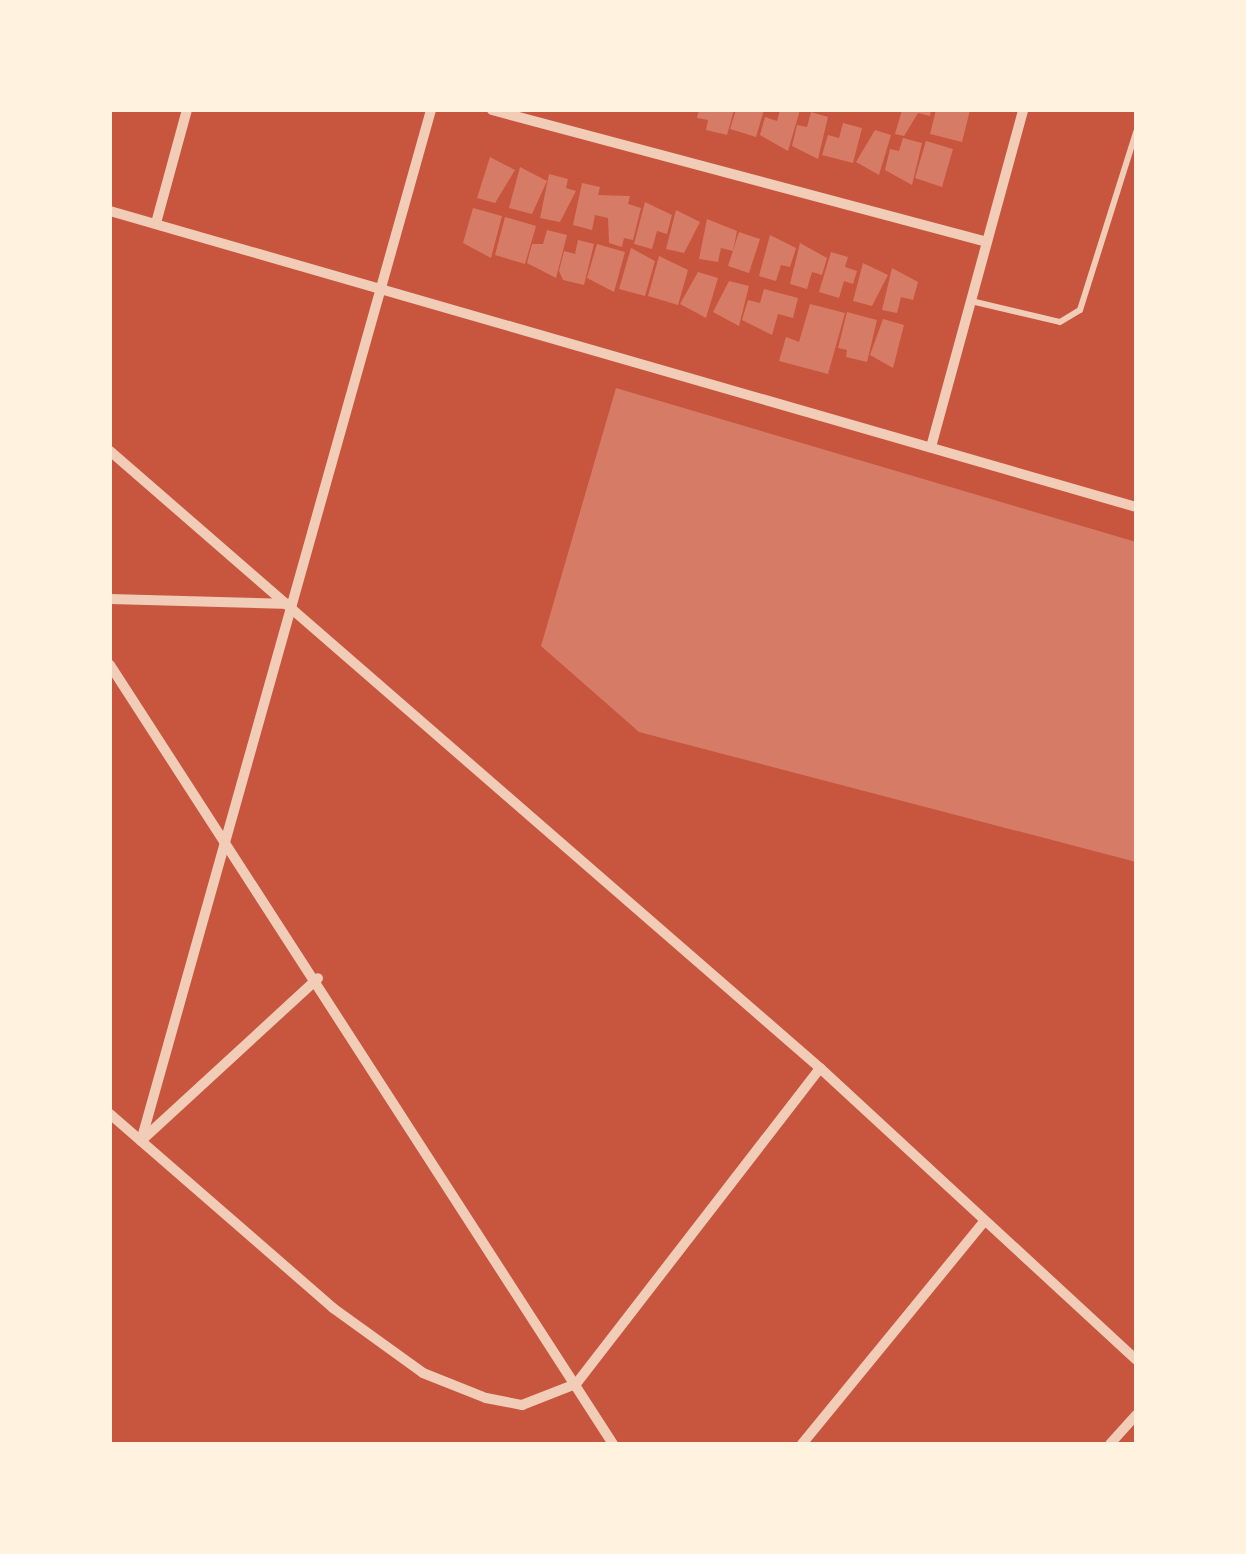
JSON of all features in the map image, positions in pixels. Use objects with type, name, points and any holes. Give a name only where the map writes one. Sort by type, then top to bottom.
[{"type":"street","points":[[156,223],[187,110]]},
{"type":"street","points":[[140,1141],[228,842],[431,110]]},
{"type":"street","points":[[492,110],[987,242]]},
{"type":"street","points":[[931,447],[1023,110]]},
{"type":"street","points":[[110,211],[1136,507]]},
{"type":"street","points":[[110,451],[293,604],[820,1068],[1136,1360]]},
{"type":"street","points":[[110,599],[293,604]]},
{"type":"street","points":[[110,664],[318,978],[613,1444]]},
{"type":"street","points":[[140,1141],[318,978]]},
{"type":"street","points":[[110,1114],[333,1308],[423,1373],[486,1398],[522,1404],[576,1384],[820,1068]]},
{"type":"street","points":[[802,1444],[984,1222]]},
{"type":"street","points":[[1110,1444],[1136,1415]]},
{"type":"lane","points":[[971,302],[1060,322],[1080,310],[1136,132]]},
{"type":"building","points":[[699,110],[734,110],[727,135],[706,130],[708,120],[697,118]]},
{"type":"building","points":[[736,110],[764,110],[756,137],[730,129]]},
{"type":"building","points":[[780,110],[800,110],[788,151],[760,135],[765,117],[777,121]]},
{"type":"building","points":[[902,110],[931,110],[930,116],[918,113],[904,136],[895,134]]},
{"type":"building","points":[[936,110],[970,110],[962,142],[930,134]]},
{"type":"building","points":[[811,112],[828,117],[818,159],[792,146],[797,125],[807,127]]},
{"type":"building","points":[[843,123],[862,128],[853,163],[822,155],[828,135],[839,138]]},
{"type":"building","points":[[875,130],[891,135],[879,175],[856,162]]},
{"type":"building","points":[[903,138],[922,143],[912,185],[885,170],[890,149],[899,151]]},
{"type":"building","points":[[926,141],[953,149],[942,187],[915,178]]},
{"type":"building","points":[[490,157],[515,170],[495,203],[477,198]]},
{"type":"building","points":[[520,167],[547,181],[532,214],[509,208]]},
{"type":"building","points":[[549,174],[568,179],[566,188],[576,191],[560,222],[540,218]]},
{"type":"building","points":[[582,183],[600,187],[598,195],[630,196],[628,204],[641,208],[633,240],[624,238],[622,247],[609,243],[608,218],[595,215],[592,230],[573,225]]},
{"type":"building","points":[[645,202],[672,215],[667,234],[657,231],[652,249],[634,244]]},
{"type":"building","points":[[473,208],[502,216],[491,258],[463,243]]},
{"type":"building","points":[[676,210],[700,222],[684,253],[666,249]]},
{"type":"building","points":[[505,217],[536,226],[525,264],[495,255]]},
{"type":"building","points":[[707,219],[737,231],[733,251],[721,248],[718,262],[699,259]]},
{"type":"building","points":[[547,230],[567,235],[556,278],[527,263],[532,244],[543,244]]},
{"type":"building","points":[[739,232],[760,239],[749,273],[728,266]]},
{"type":"building","points":[[770,235],[796,248],[790,267],[781,265],[776,281],[759,276]]},
{"type":"building","points":[[578,240],[594,244],[584,285],[563,280],[559,271],[564,251],[575,254]]},
{"type":"building","points":[[800,243],[827,258],[822,275],[812,272],[807,289],[790,284]]},
{"type":"building","points":[[597,244],[625,252],[614,292],[587,278]]},
{"type":"building","points":[[631,248],[655,261],[645,296],[619,289]]},
{"type":"building","points":[[831,252],[848,257],[845,267],[857,271],[853,284],[844,281],[839,298],[819,292]]},
{"type":"building","points":[[659,256],[688,270],[678,305],[648,296]]},
{"type":"building","points":[[863,263],[888,275],[872,306],[853,301]]},
{"type":"building","points":[[892,268],[918,282],[913,300],[901,297],[897,313],[882,310]]},
{"type":"building","points":[[698,272],[718,278],[706,318],[680,304]]},
{"type":"building","points":[[729,281],[749,286],[739,326],[713,312]]},
{"type":"building","points":[[764,289],[798,298],[793,318],[778,314],[772,335],[742,320],[748,300],[760,303]]},
{"type":"building","points":[[810,304],[845,313],[828,374],[779,361],[786,337],[799,342]]},
{"type":"building","points":[[847,312],[877,320],[867,362],[846,357],[847,350],[838,348]]},
{"type":"building","points":[[883,319],[904,325],[893,368],[870,355]]},
{"type":"building","points":[[616,388],[1136,542],[1136,862],[639,732],[541,646]]}]
